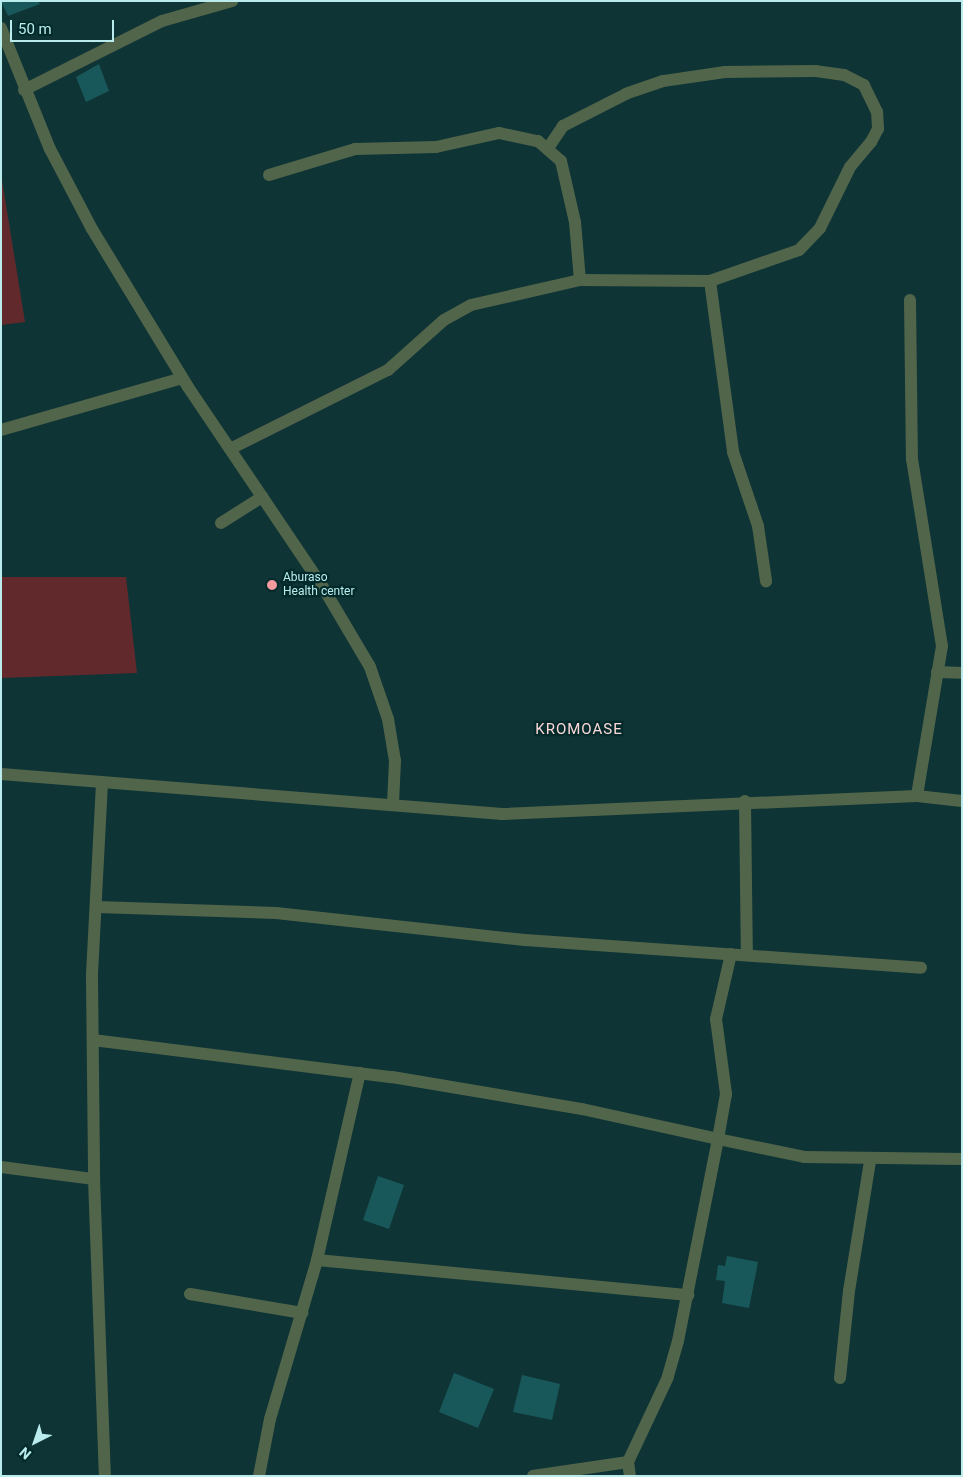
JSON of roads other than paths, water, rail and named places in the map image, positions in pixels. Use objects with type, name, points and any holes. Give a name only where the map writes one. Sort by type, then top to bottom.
[{"type":"street","points":[[24,90],[162,21],[232,1]]},
{"type":"street","points":[[1,28],[24,90],[92,229],[182,378],[321,584],[370,667],[388,719],[395,761],[393,803]]},
{"type":"street","points":[[230,449],[388,370],[444,320],[471,305],[580,280],[710,280],[799,250],[809,242],[830,211],[850,167],[878,129],[874,101],[864,85],[844,75],[787,70],[725,72],[663,81],[626,94],[563,126],[549,147]]},
{"type":"street","points":[[269,175],[355,149],[436,147],[499,133],[549,147],[562,161],[580,280]]},
{"type":"street","points":[[710,280],[733,452],[758,526],[766,581]]},
{"type":"street","points":[[910,300],[912,459],[942,646],[917,796]]},
{"type":"street","points":[[1,430],[182,378]]},
{"type":"street","points":[[221,523],[262,497]]},
{"type":"street","points":[[937,672],[962,672]]},
{"type":"street","points":[[1,774],[393,803],[502,814],[745,801],[917,796],[962,800]]},
{"type":"street","points":[[102,782],[93,1040],[94,1178],[105,1476]]},
{"type":"street","points":[[745,801],[747,955]]},
{"type":"street","points":[[97,907],[276,913],[525,940],[921,968]]},
{"type":"street","points":[[630,1476],[628,1462],[668,1377],[688,1296],[726,1094],[716,1019],[731,954]]},
{"type":"street","points":[[93,1040],[360,1072],[582,1109],[804,1158],[870,1161],[962,1159]]},
{"type":"street","points":[[259,1476],[270,1419],[317,1260],[360,1072]]},
{"type":"street","points":[[840,1378],[848,1291],[870,1161]]},
{"type":"street","points":[[1,1167],[94,1178]]},
{"type":"street","points":[[317,1260],[688,1296]]},
{"type":"street","points":[[190,1294],[302,1313]]},
{"type":"street","points":[[533,1476],[628,1462]]},
{"type":"place","name":"Aburaso Health center","points":[[272,585]]},
{"type":"district","name":"KROMOASE","points":[[579,730]]}]
